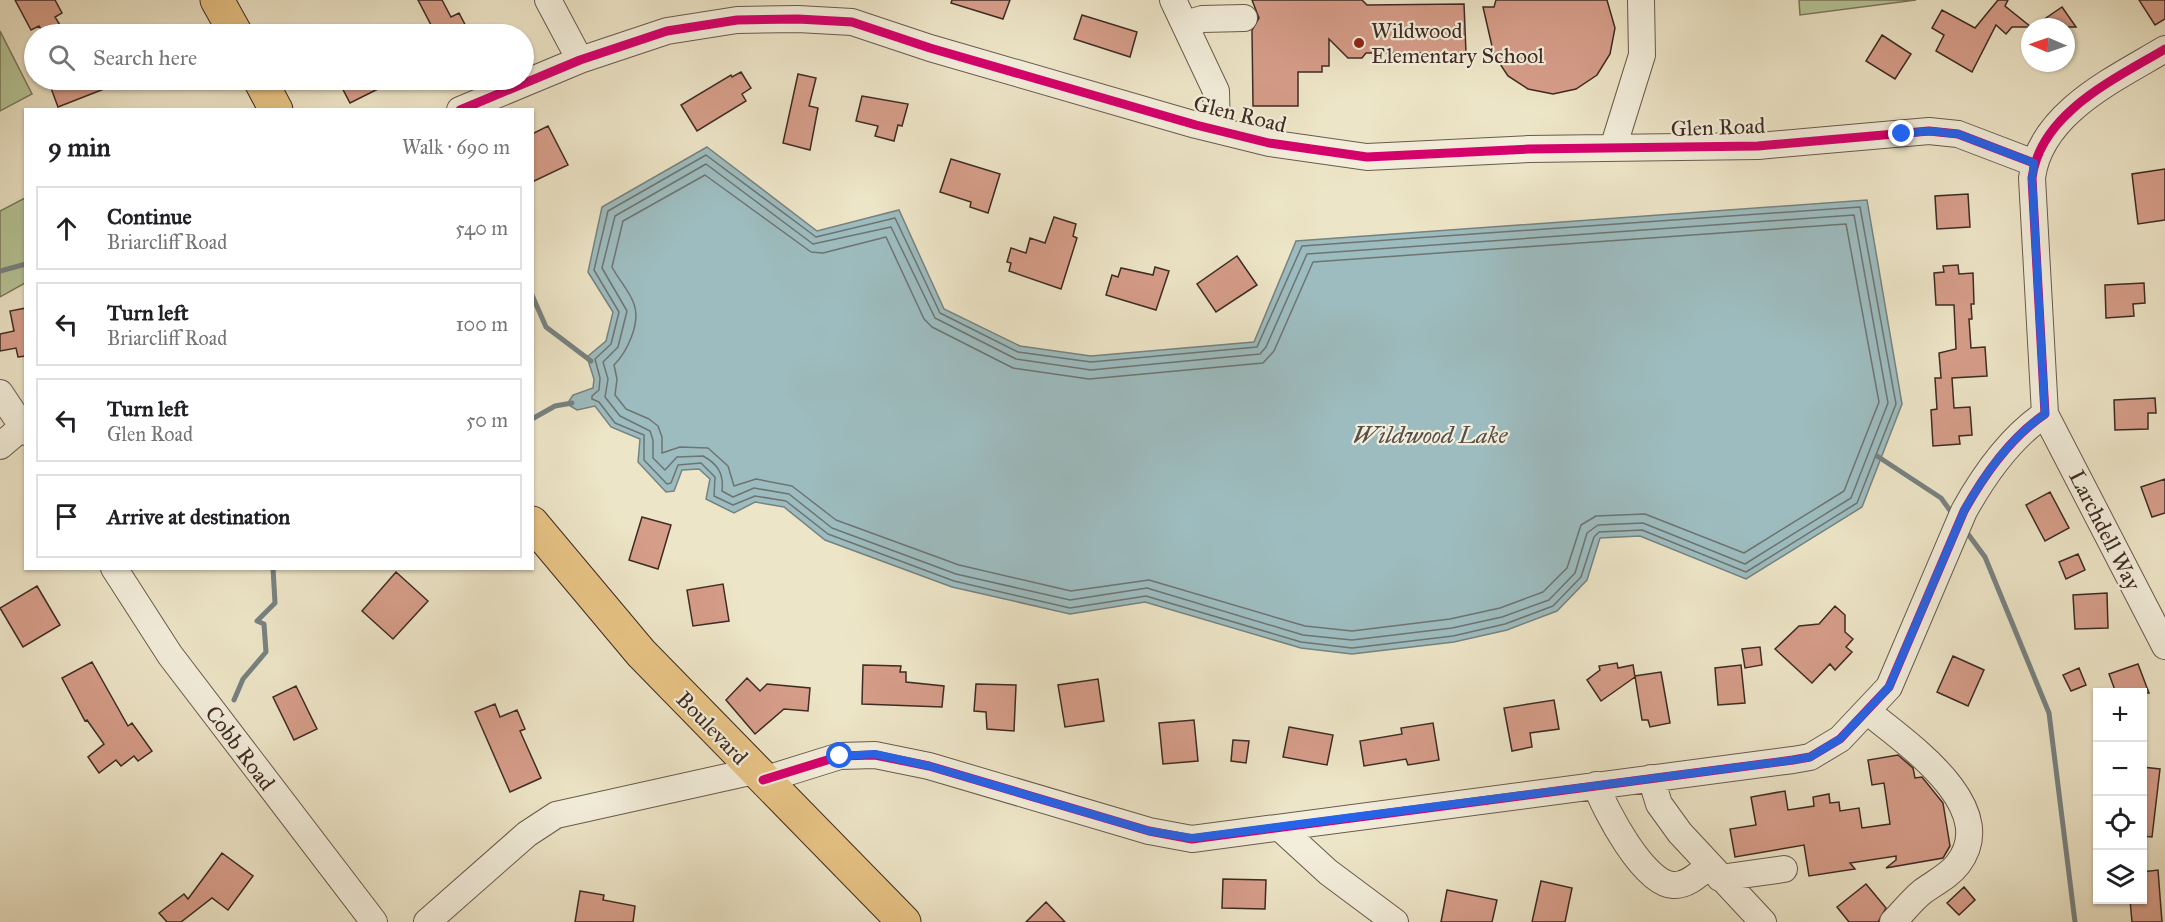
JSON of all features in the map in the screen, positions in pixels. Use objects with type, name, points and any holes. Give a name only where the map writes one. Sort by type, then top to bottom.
[{"type":"main road","points":[[217,0],[230,24]]},
{"type":"main road","points":[[265,90],[275,108]]},
{"type":"main road","name":"Boulevard","points":[[534,525],[641,653],[904,922]]},
{"type":"street","points":[[548,0],[580,60]]},
{"type":"street","points":[[1173,0],[1216,91],[1216,130]]},
{"type":"street","points":[[1613,148],[1642,55],[1641,0]]},
{"type":"street","name":"Glen Road","points":[[534,79],[648,36],[702,24],[851,11],[930,48],[1216,130],[1269,143],[1367,157],[1529,149],[1758,146],[1929,131],[1958,134],[2034,163]]},
{"type":"street","points":[[1186,24],[1202,19],[1244,18]]},
{"type":"street","points":[[427,922],[527,834],[556,814],[759,775],[840,756],[875,754],[929,766],[1167,836],[1192,838],[1810,757],[1840,739],[1889,687],[1952,538],[1978,485],[2028,425],[2045,414],[2032,178],[2034,163],[2050,135],[2079,104],[2165,49]]},
{"type":"street","name":"Glen Road","points":[[465,108],[508,90]]},
{"type":"street","points":[[0,393],[24,428],[0,446]]},
{"type":"street","name":"Larchdell Way","points":[[2045,414],[2165,646]]},
{"type":"street","name":"Cobb Road","points":[[115,570],[171,655],[374,922]]},
{"type":"street","points":[[1867,711],[1940,771],[1960,804],[1970,836],[1965,853],[1957,866],[1919,895],[1893,922]]},
{"type":"street","points":[[1651,778],[1659,804],[1714,872],[1763,922]]},
{"type":"street","points":[[1596,785],[1615,827],[1652,874],[1662,883],[1684,884],[1714,872],[1784,869]]},
{"type":"street","points":[[1280,828],[1328,872],[1395,922]]},
{"type":"green space","points":[[1799,0],[1916,0],[1800,15]]},
{"type":"green space","points":[[0,31],[24,78],[24,90],[30,90],[32,94],[0,111]]},
{"type":"green space","points":[[24,199],[24,284],[0,297],[0,211]]},
{"type":"water","name":"Wildwood Lake","points":[[707,147],[817,231],[899,210],[944,309],[1020,346],[1091,356],[1254,342],[1296,241],[1867,200],[1902,404],[1862,507],[1746,579],[1640,536],[1600,538],[1587,580],[1557,611],[1507,630],[1454,642],[1352,654],[1301,648],[1145,602],[1070,614],[952,587],[825,540],[784,507],[755,502],[734,513],[706,499],[710,479],[699,469],[682,470],[674,491],[666,492],[638,462],[640,439],[611,427],[595,406],[577,410],[567,404],[573,395],[593,388],[594,379],[587,357],[606,341],[613,312],[588,272],[602,207]]},
{"type":"building","points":[[15,0],[55,0],[62,13],[55,17],[59,24],[28,24]]},
{"type":"building","points":[[418,0],[442,0],[451,17],[459,13],[465,24],[430,24]]},
{"type":"building","points":[[952,0],[1010,0],[1003,19],[951,3]]},
{"type":"building","points":[[1252,0],[1362,0],[1367,5],[1464,4],[1466,53],[1366,53],[1362,58],[1348,58],[1329,39],[1329,66],[1322,66],[1322,72],[1298,72],[1298,106],[1253,106],[1252,30],[1259,18]]},
{"type":"building","points":[[1496,0],[1607,0],[1615,28],[1610,54],[1597,75],[1576,89],[1553,94],[1528,89],[1508,76],[1494,55],[1483,7],[1494,7]]},
{"type":"building","points":[[1998,0],[2008,0],[2005,6],[2021,19],[2021,27],[2012,27],[2006,34],[1996,25],[1972,72],[1936,51],[1944,35],[1932,28],[1942,10],[1975,28]]},
{"type":"building","points":[[2139,0],[2165,0],[2165,19],[2155,25]]},
{"type":"building","points":[[2062,7],[2070,18],[2046,18]]},
{"type":"building","points":[[1082,15],[1137,32],[1130,57],[1074,39]]},
{"type":"building","points":[[1882,35],[1911,54],[1895,79],[1866,61]]},
{"type":"building","points":[[741,72],[751,88],[742,94],[746,101],[697,131],[681,105],[731,75],[732,77]]},
{"type":"building","points":[[798,74],[816,78],[809,106],[818,108],[810,150],[783,143]]},
{"type":"building","points":[[52,90],[101,90],[58,107]]},
{"type":"building","points":[[343,90],[376,90],[350,103]]},
{"type":"building","points":[[862,96],[908,104],[902,126],[898,125],[894,141],[875,136],[878,126],[856,121]]},
{"type":"building","points":[[548,126],[568,165],[534,181],[534,133]]},
{"type":"building","points":[[951,159],[1000,174],[988,213],[970,207],[971,202],[940,192]]},
{"type":"building","points":[[2165,169],[2165,220],[2138,224],[2132,174]]},
{"type":"building","points":[[1968,194],[1970,227],[1937,229],[1935,196]]},
{"type":"building","points":[[1054,217],[1076,224],[1073,236],[1077,238],[1061,289],[1009,271],[1011,263],[1007,262],[1011,248],[1026,253],[1030,238],[1045,243]]},
{"type":"building","points":[[1237,256],[1257,285],[1216,312],[1197,284]]},
{"type":"building","points":[[1958,265],[1959,274],[1973,273],[1974,304],[1971,304],[1972,319],[1969,319],[1971,348],[1985,347],[1987,376],[1952,378],[1954,408],[1970,407],[1972,435],[1959,436],[1960,444],[1933,446],[1931,410],[1937,409],[1935,378],[1941,378],[1939,353],[1956,349],[1954,305],[1936,305],[1934,273],[1944,272],[1943,266]]},
{"type":"building","points":[[1155,267],[1169,271],[1156,310],[1106,295],[1112,275],[1118,277],[1121,268],[1153,275]]},
{"type":"building","points":[[2144,283],[2145,303],[2133,304],[2134,316],[2106,318],[2105,285]]},
{"type":"building","points":[[24,308],[24,356],[18,357],[16,348],[0,351],[0,334],[14,331],[10,311]]},
{"type":"building","points":[[2155,398],[2156,413],[2148,413],[2148,429],[2115,430],[2114,400]]},
{"type":"building","points":[[2165,479],[2165,513],[2152,517],[2141,487]]},
{"type":"building","points":[[2050,492],[2069,528],[2045,541],[2026,505]]},
{"type":"building","points":[[642,517],[671,525],[658,569],[629,560]]},
{"type":"building","points":[[2078,554],[2085,570],[2066,579],[2059,562]]},
{"type":"building","points":[[396,572],[428,601],[393,639],[362,611]]},
{"type":"building","points":[[723,584],[729,621],[693,626],[687,590]]},
{"type":"building","points":[[37,586],[60,625],[23,647],[0,608]]},
{"type":"building","points":[[2107,593],[2108,628],[2075,629],[2073,595]]},
{"type":"building","points":[[1835,606],[1845,615],[1845,632],[1853,639],[1846,647],[1852,652],[1835,670],[1830,664],[1812,683],[1775,649],[1799,626],[1819,624]]},
{"type":"building","points":[[1760,647],[1762,665],[1745,668],[1742,649]]},
{"type":"building","points":[[1953,656],[1984,670],[1968,706],[1937,692]]},
{"type":"building","points":[[92,662],[128,726],[132,723],[152,751],[138,761],[134,756],[121,766],[116,760],[99,773],[88,757],[104,744],[87,720],[85,721],[62,678]]},
{"type":"building","points":[[1617,663],[1618,668],[1633,665],[1635,677],[1601,701],[1587,680],[1600,670],[1599,666]]},
{"type":"building","points":[[2138,664],[2149,693],[2147,693],[2147,688],[2114,688],[2109,674]]},
{"type":"building","points":[[863,665],[901,666],[900,672],[906,672],[906,682],[944,686],[942,707],[862,704]]},
{"type":"building","points":[[1741,665],[1745,703],[1718,705],[1715,668]]},
{"type":"building","points":[[2079,668],[2086,685],[2071,691],[2063,675]]},
{"type":"building","points":[[1661,672],[1670,723],[1650,727],[1648,720],[1642,720],[1635,676]]},
{"type":"building","points":[[747,678],[760,691],[767,684],[810,688],[808,711],[784,709],[755,734],[726,700]]},
{"type":"building","points":[[1098,679],[1104,721],[1065,727],[1058,685]]},
{"type":"building","points":[[976,684],[1016,685],[1014,731],[987,729],[986,712],[974,711]]},
{"type":"building","points":[[296,686],[317,729],[294,740],[273,697]]},
{"type":"building","points":[[1554,700],[1559,729],[1530,733],[1532,747],[1512,751],[1504,708]]},
{"type":"building","points":[[495,704],[500,717],[517,710],[525,729],[520,731],[541,778],[510,792],[475,712]]},
{"type":"building","points":[[1194,720],[1198,761],[1163,764],[1159,723]]},
{"type":"building","points":[[1433,723],[1439,760],[1408,765],[1406,759],[1364,766],[1360,741],[1402,734],[1401,728]]},
{"type":"building","points":[[1289,727],[1333,735],[1327,765],[1283,757]]},
{"type":"building","points":[[1233,740],[1249,741],[1246,763],[1231,761]]},
{"type":"building","points":[[1898,755],[1913,768],[1915,778],[1922,777],[1943,803],[1950,846],[1943,858],[1886,868],[1896,860],[1896,856],[1850,863],[1855,869],[1809,876],[1804,845],[1735,857],[1730,829],[1756,825],[1751,797],[1785,791],[1788,810],[1814,806],[1813,797],[1829,794],[1830,803],[1839,802],[1840,811],[1859,808],[1862,828],[1890,824],[1884,783],[1872,785],[1868,760]]},
{"type":"building","points":[[2147,768],[2160,769],[2152,837],[2147,836]]},
{"type":"building","points":[[222,853],[253,876],[228,910],[212,898],[181,922],[167,922],[159,913],[184,894],[188,899]]},
{"type":"building","points":[[2158,870],[2162,922],[2132,922],[2130,904],[2147,904],[2147,871]]},
{"type":"building","points":[[1223,879],[1266,880],[1265,909],[1222,908]]},
{"type":"building","points":[[1541,881],[1572,888],[1565,922],[1532,922]]},
{"type":"building","points":[[1866,884],[1886,908],[1878,922],[1849,922],[1837,907]]},
{"type":"building","points":[[1964,887],[1975,900],[1959,915],[1947,903]]},
{"type":"building","points":[[1447,890],[1497,900],[1492,922],[1441,922]]},
{"type":"building","points":[[580,891],[604,895],[603,900],[635,906],[633,922],[575,922]]},
{"type":"building","points":[[1046,902],[1065,922],[1026,922]]},
{"type":"waterway","points":[[0,271],[24,265]]},
{"type":"waterway","points":[[534,300],[546,327],[591,361]]},
{"type":"waterway","points":[[534,418],[555,406],[572,403]]},
{"type":"waterway","points":[[1877,456],[1941,498],[1954,516]]},
{"type":"waterway","points":[[1965,530],[1985,557],[2049,713],[2075,922]]},
{"type":"waterway","points":[[234,700],[243,679],[266,652],[264,624],[257,621],[275,603],[273,570]]},
{"type":"cycle path","points":[[534,79],[580,60],[667,31],[737,20],[798,19],[852,22],[930,48],[1196,125],[1269,143],[1367,157],[1529,149],[1758,146],[1929,131],[1958,134],[2034,163]]},
{"type":"cycle path","points":[[763,780],[840,756],[875,755],[929,766],[1149,831],[1192,839],[1810,757],[1840,739],[1889,687],[1964,511],[1999,458],[2021,434],[2045,414],[2032,178],[2038,155],[2049,135],[2083,100],[2165,49]]},
{"type":"cycle path","points":[[465,108],[508,90]]},
{"type":"place","name":"Wildwood Elementary School","points":[[1359,43]]},
{"type":"route","points":[[840,756],[875,754],[929,766],[1167,836],[1192,838],[1793,760],[1810,757],[1827,749],[1840,739],[1889,687],[1904,657],[1952,538],[1978,485],[2028,425],[2045,414],[2032,178],[2034,163],[1958,134],[1929,131],[1902,134]]}]
